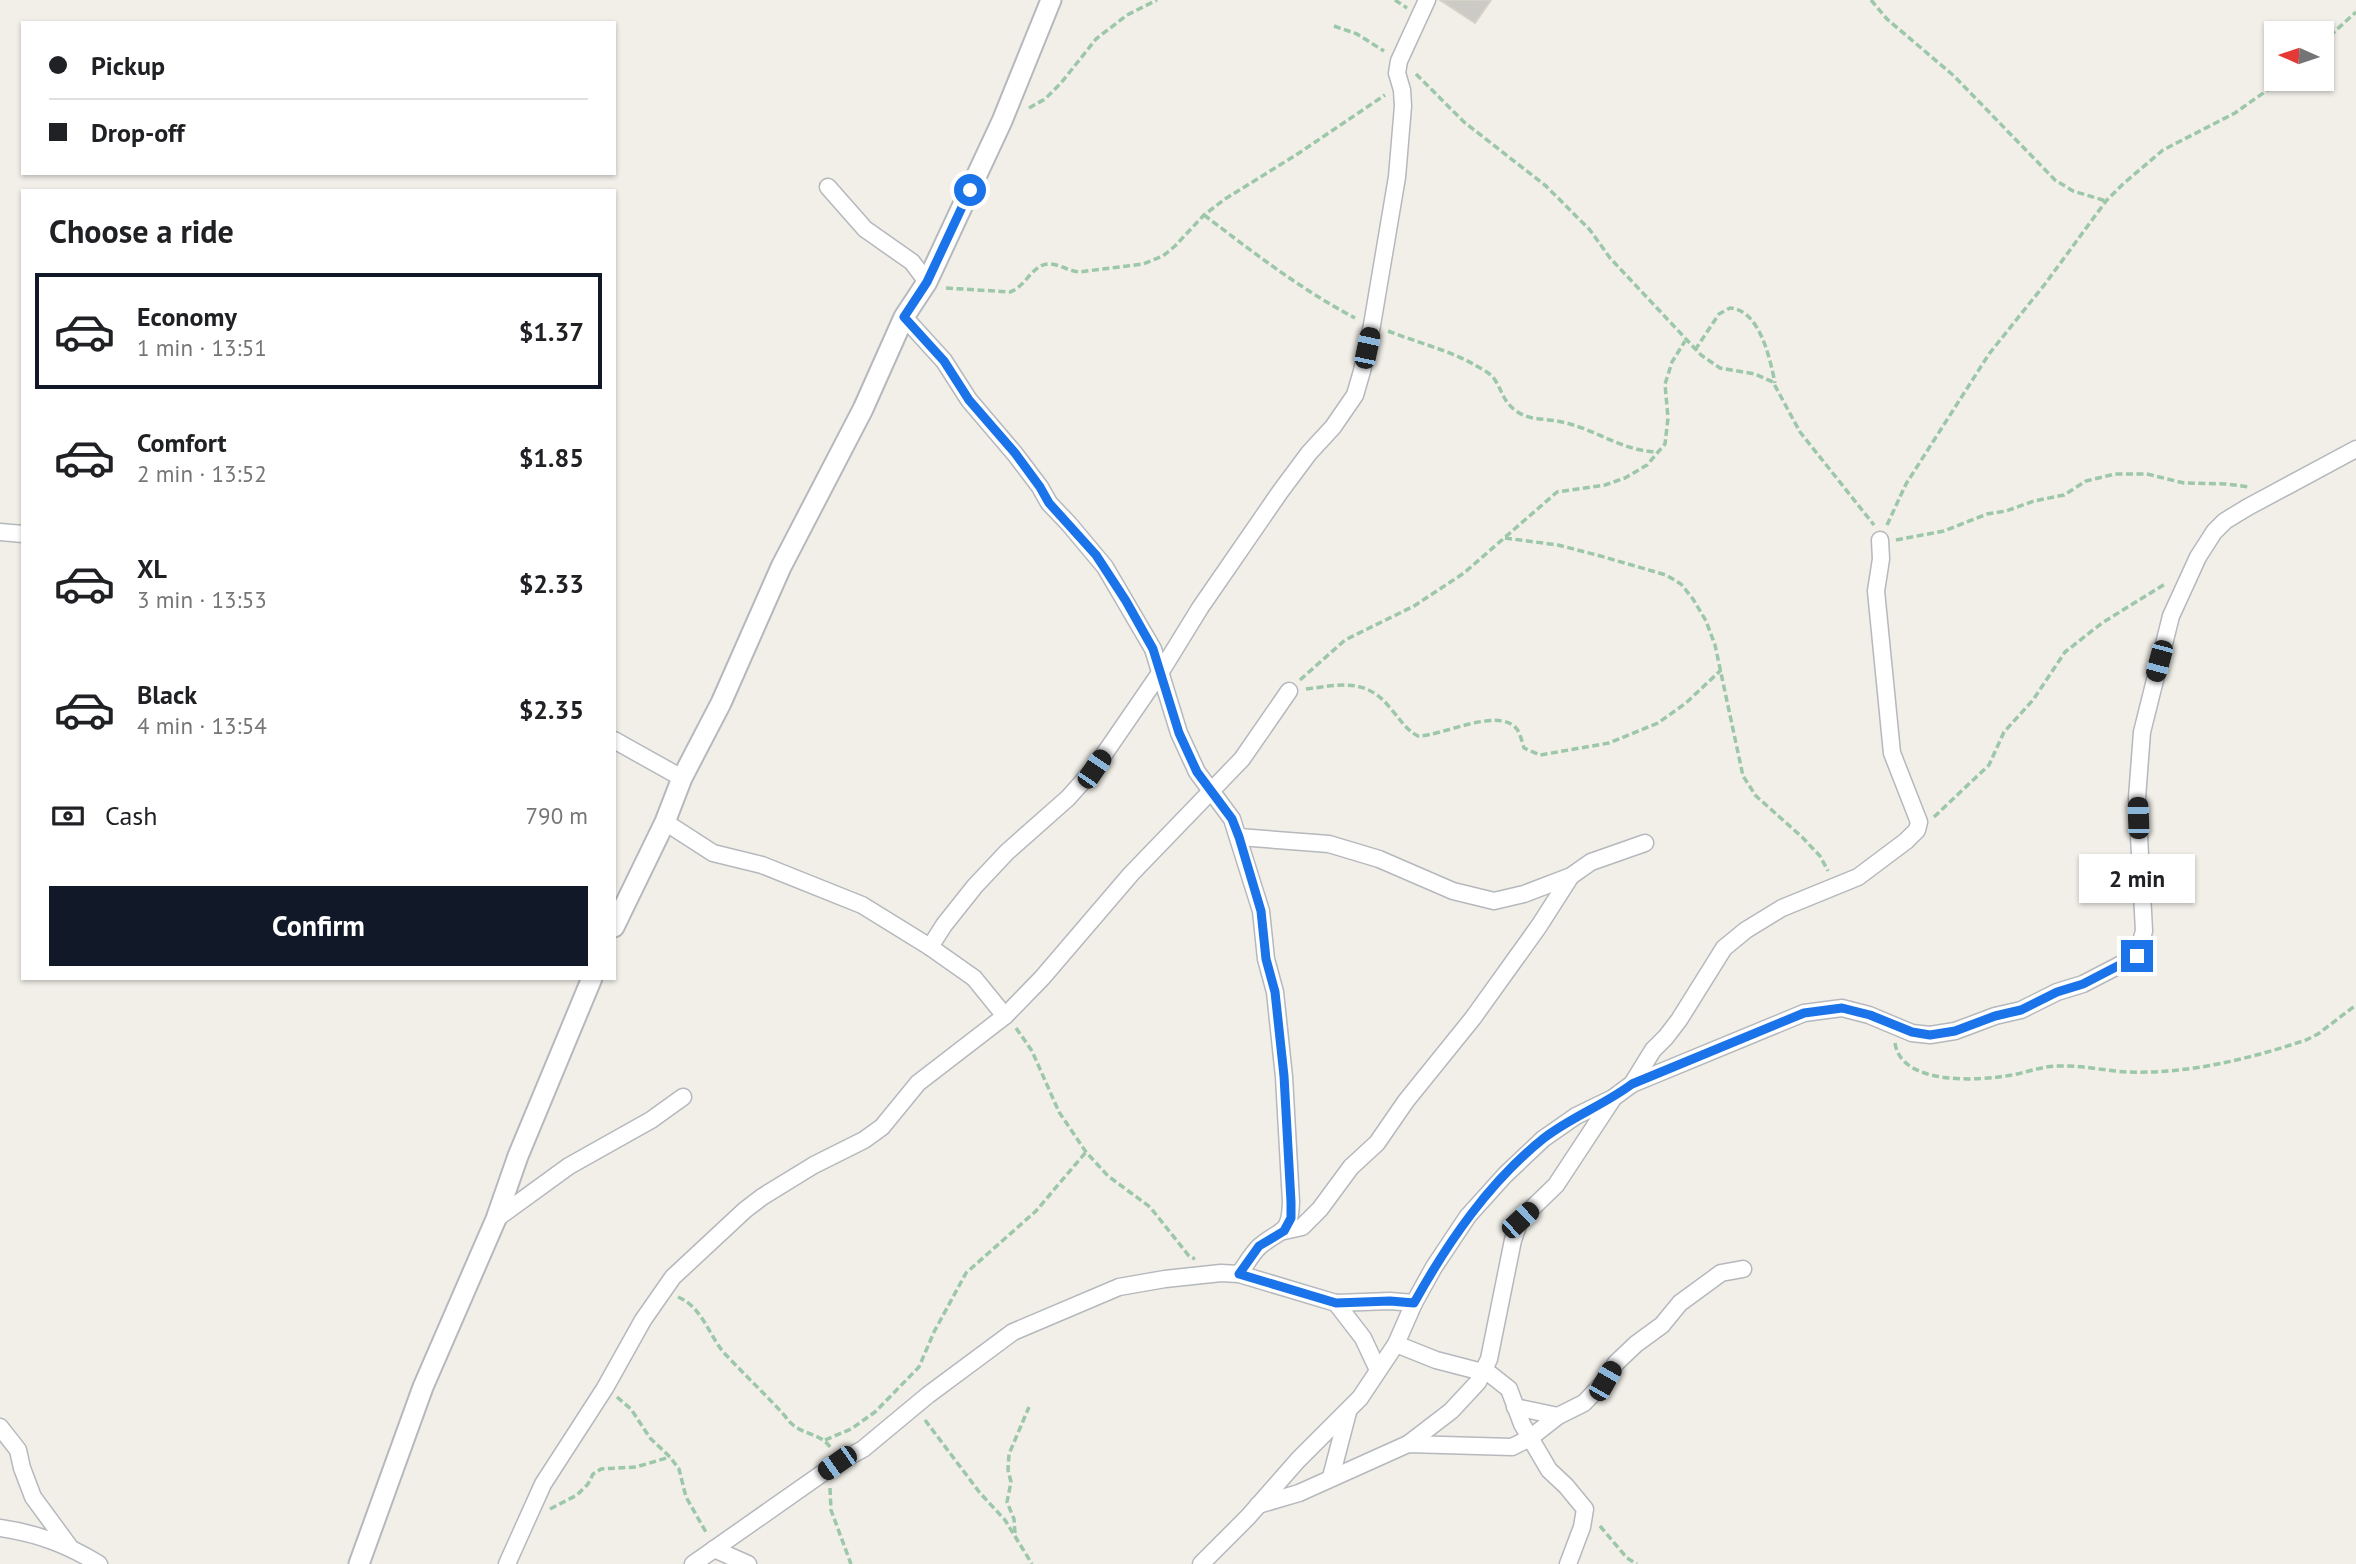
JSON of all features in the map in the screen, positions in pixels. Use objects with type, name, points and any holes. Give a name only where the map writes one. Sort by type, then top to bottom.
[{"type":"street","points":[[616,923],[682,778],[721,704],[781,567],[863,409],[904,317],[927,282],[1002,121],[1051,0]]},
{"type":"street","points":[[930,947],[975,886],[1007,852],[1068,798],[1094,769],[1280,492],[1355,395],[1372,325],[1394,200],[1402,132],[1402,90],[1398,67],[1427,0]]},
{"type":"street","points":[[828,187],[865,229],[912,262],[927,282]]},
{"type":"street","points":[[904,317],[944,361],[964,394],[1015,453],[1049,503],[1100,561],[1148,638],[1179,733],[1197,772],[1232,819],[1261,911],[1266,959],[1275,992],[1284,1076],[1291,1192],[1291,1218],[1284,1231]]},
{"type":"street","points":[[1201,1564],[1360,1398],[1396,1344],[1434,1267],[1468,1216],[1505,1175],[1543,1139],[1576,1116],[1613,1098],[1632,1084],[1804,1013],[1842,1008],[1870,1015],[1912,1032],[1930,1035],[1955,1031],[1995,1016],[2021,1010],[2057,992],[2083,984],[2137,956],[2144,931],[2137,798],[2142,733],[2171,616],[2198,557],[2214,532],[2225,521],[2356,449]]},
{"type":"street","points":[[0,532],[21,534]]},
{"type":"street","points":[[1632,1084],[1653,1050],[1679,1020],[1724,948],[1761,919],[1867,871],[1917,830],[1919,822],[1892,753],[1876,592],[1881,559],[1880,540]]},
{"type":"street","points":[[507,1564],[543,1484],[605,1388],[643,1320],[673,1278],[744,1210],[788,1180],[841,1153],[881,1127],[918,1083],[1005,1016],[1042,978],[1131,874],[1242,759],[1289,691]]},
{"type":"street","points":[[616,741],[682,778]]},
{"type":"street","points":[[664,822],[713,853],[762,866],[862,905],[974,978],[1005,1016]]},
{"type":"street","points":[[1239,837],[1329,844],[1379,859],[1453,891],[1494,901],[1524,894],[1571,876],[1591,862],[1644,843]]},
{"type":"street","points":[[1239,1274],[1259,1246],[1284,1231],[1302,1227],[1320,1209],[1351,1167],[1377,1143],[1406,1101],[1473,1018],[1571,876]]},
{"type":"street","points":[[359,1564],[423,1387],[496,1219],[517,1157],[591,980]]},
{"type":"street","points":[[496,1219],[569,1166],[651,1120],[683,1097]]},
{"type":"street","points":[[1258,1504],[1299,1493],[1408,1444],[1451,1411],[1478,1382],[1489,1359],[1513,1240],[1520,1220],[1556,1185],[1613,1098]]},
{"type":"street","points":[[1408,1444],[1512,1447],[1530,1438],[1558,1416],[1584,1403],[1605,1381],[1616,1363],[1662,1325],[1679,1303],[1721,1273],[1743,1269]]},
{"type":"street","points":[[693,1564],[714,1556],[837,1463],[863,1449],[1013,1332],[1119,1287],[1221,1273],[1239,1274],[1336,1303],[1414,1303]]},
{"type":"street","points":[[1336,1303],[1363,1338],[1378,1370]]},
{"type":"street","points":[[1396,1344],[1436,1360],[1490,1374],[1509,1389],[1530,1438],[1549,1470],[1585,1509],[1568,1564]]},
{"type":"street","points":[[1515,1407],[1558,1416]]},
{"type":"street","points":[[1331,1477],[1349,1410]]},
{"type":"street","points":[[0,1427],[18,1450],[26,1483],[33,1497],[69,1546]]},
{"type":"street","points":[[0,1528],[69,1546],[99,1564]]},
{"type":"street","points":[[714,1556],[748,1564]]},
{"type":"path","points":[[1002,121],[1045,99],[1096,39],[1127,15],[1157,0]]},
{"type":"path","points":[[1871,0],[1887,19],[1954,76],[2055,180],[2073,191],[2106,201]]},
{"type":"path","points":[[2334,32],[2356,12]]},
{"type":"path","points":[[1334,26],[1357,34],[1398,67],[1417,75],[1473,130],[1546,186],[1590,230],[1610,258],[1695,350],[1720,368],[1762,376],[1775,385]]},
{"type":"path","points":[[927,282],[949,289],[1010,292],[1019,288],[1033,272],[1045,265],[1053,264],[1079,272],[1143,264],[1163,256],[1204,215],[1378,101],[1392,88],[1398,67]]},
{"type":"path","points":[[1880,540],[1906,484],[1960,397],[1989,354],[2106,201],[2163,150],[2235,113],[2266,91]]},
{"type":"path","points":[[1204,215],[1308,292],[1357,319],[1462,359],[1489,374],[1495,380],[1503,398],[1523,416],[1570,424],[1628,448],[1661,452]]},
{"type":"path","points":[[1695,350],[1719,314],[1730,308],[1741,310],[1755,323],[1775,385],[1787,412],[1873,523],[1880,540]]},
{"type":"path","points":[[1289,691],[1345,640],[1414,606],[1464,573],[1558,492],[1605,485],[1625,478],[1647,465],[1661,452],[1665,444],[1668,433],[1665,391],[1667,374],[1686,340]]},
{"type":"path","points":[[1880,540],[1944,531],[1987,514],[2006,512],[2034,501],[2064,495],[2086,481],[2115,474],[2147,474],[2184,483],[2241,485],[2274,492]]},
{"type":"path","points":[[1505,538],[1558,545],[1666,575],[1681,584],[1706,621],[1721,670],[1743,776],[1756,796],[1779,814],[1820,856],[1837,886]]},
{"type":"path","points":[[1919,822],[1939,814],[1989,765],[2004,732],[2033,700],[2058,659],[2074,643],[2102,623],[2162,588],[2170,580]]},
{"type":"path","points":[[1289,691],[1345,685],[1367,688],[1390,707],[1405,727],[1418,736],[1436,734],[1488,719],[1512,724],[1518,729],[1524,748],[1539,755],[1609,743],[1658,723],[1686,703],[1721,670]]},
{"type":"path","points":[[1892,1023],[1896,1051],[1906,1064],[1920,1073],[1980,1079],[2060,1066],[2129,1072],[2207,1067],[2306,1040],[2356,1005]]},
{"type":"path","points":[[1005,1016],[1032,1051],[1059,1112],[1086,1152],[1108,1176],[1150,1207],[1189,1256],[1221,1273]]},
{"type":"path","points":[[825,1440],[851,1429],[875,1412],[919,1367],[934,1332],[966,1273],[1036,1211],[1086,1152]]},
{"type":"path","points":[[664,1291],[686,1301],[694,1308],[727,1357],[778,1408],[791,1425],[825,1440],[837,1463],[830,1489],[831,1510],[850,1564]]},
{"type":"path","points":[[605,1388],[631,1409],[650,1438],[670,1457],[678,1469],[686,1497],[714,1556]]},
{"type":"path","points":[[915,1407],[980,1493],[1016,1535],[1032,1564]]},
{"type":"path","points":[[1016,1535],[1014,1519],[1007,1503],[1011,1482],[1009,1454],[1029,1407]]},
{"type":"path","points":[[527,1517],[578,1495],[593,1474],[601,1469],[636,1467],[670,1457]]},
{"type":"path","points":[[1585,1509],[1627,1558],[1637,1564]]},
{"type":"building","points":[[1440,0],[1491,0],[1475,23]]},
{"type":"route","points":[[970,190],[927,282],[904,317],[944,361],[969,400],[1015,453],[1049,503],[1096,555],[1126,601],[1153,649],[1179,733],[1197,772],[1232,819],[1261,911],[1266,959],[1275,992],[1284,1076],[1291,1218],[1284,1231],[1259,1246],[1239,1274],[1336,1303],[1414,1303],[1468,1216],[1505,1175],[1543,1139],[1576,1116],[1613,1098],[1632,1084],[1804,1013],[1842,1008],[1870,1015],[1912,1032],[1930,1035],[1955,1031],[1995,1016],[2021,1010],[2057,992],[2083,984],[2137,956]]}]
